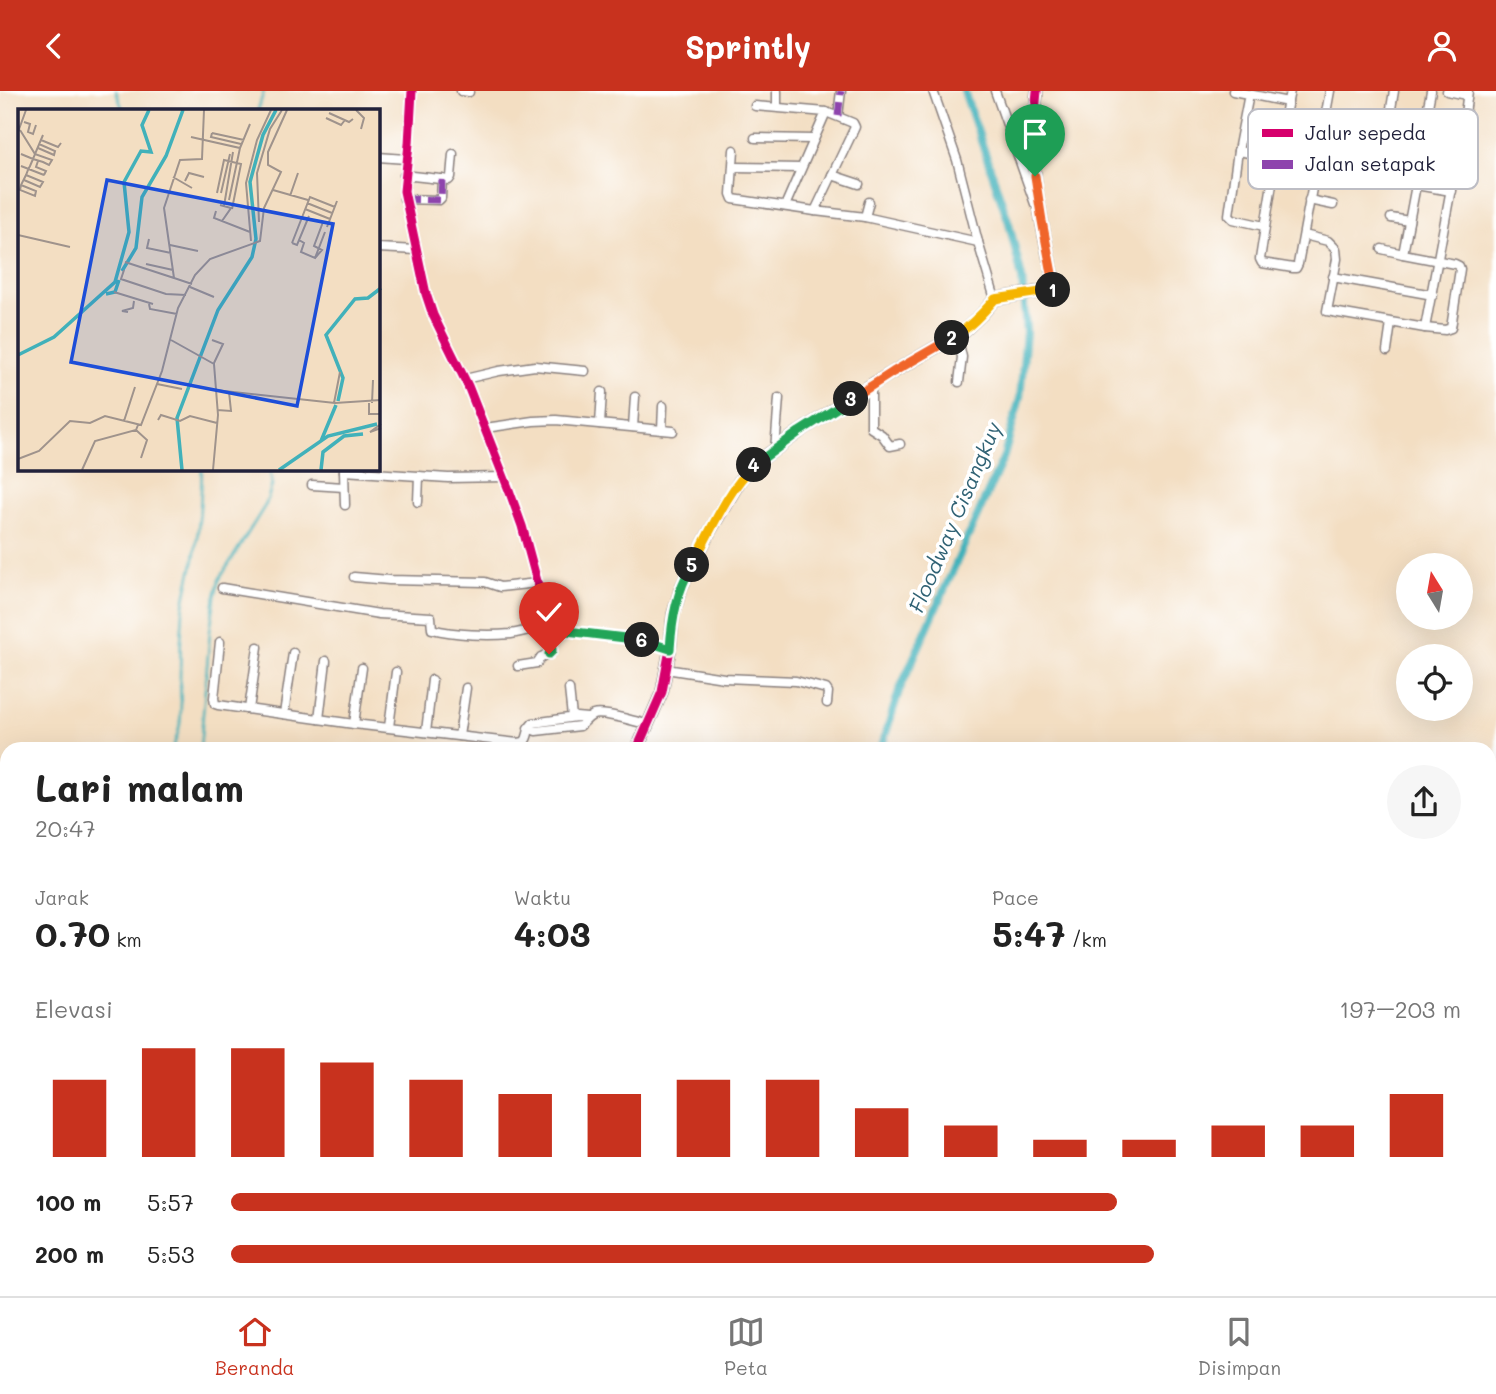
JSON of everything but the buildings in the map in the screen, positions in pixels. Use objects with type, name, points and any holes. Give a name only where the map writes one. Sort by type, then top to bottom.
[{"type":"street","points":[[412,91],[404,199],[429,304],[465,379],[504,477],[522,526],[550,629],[551,653],[541,657],[537,663],[518,666]]},
{"type":"street","points":[[777,91],[778,107]]},
{"type":"street","points":[[838,116],[841,91]]},
{"type":"street","points":[[933,91],[957,160],[978,242],[997,298]]},
{"type":"street","points":[[995,91],[1042,221]]},
{"type":"street","points":[[639,742],[662,692],[673,615],[681,588],[741,479],[757,463],[871,385],[969,327],[997,298],[1055,289],[1035,176],[1037,91]]},
{"type":"street","points":[[1233,91],[1288,102]]},
{"type":"street","points":[[1286,109],[1290,91]]},
{"type":"street","points":[[1326,109],[1329,91]]},
{"type":"street","points":[[1391,109],[1394,91]]},
{"type":"street","points":[[1428,109],[1431,91]]},
{"type":"street","points":[[1447,91],[1468,93]]},
{"type":"street","points":[[1249,94],[1228,215],[1233,219],[1264,226]]},
{"type":"street","points":[[755,106],[826,113],[853,123],[855,127],[815,211]]},
{"type":"street","points":[[785,206],[826,113]]},
{"type":"street","points":[[755,138],[813,139]]},
{"type":"street","points":[[734,150],[733,198],[865,217],[978,242]]},
{"type":"street","points":[[1238,152],[1248,154]]},
{"type":"street","points":[[404,175],[447,180],[451,177],[453,154]]},
{"type":"street","points":[[380,157],[407,159]]},
{"type":"street","points":[[734,167],[801,168]]},
{"type":"street","points":[[832,175],[859,184]]},
{"type":"street","points":[[404,199],[439,200],[442,195],[442,179]]},
{"type":"street","points":[[1271,189],[1260,258],[1262,263],[1296,268],[1311,189]]},
{"type":"street","points":[[1403,254],[1414,189]]},
{"type":"street","points":[[1426,328],[1451,191],[1444,189]]},
{"type":"street","points":[[1309,200],[1333,205]]},
{"type":"street","points":[[865,217],[870,202]]},
{"type":"street","points":[[1391,218],[1409,221]]},
{"type":"street","points":[[1304,235],[1328,241],[1336,249],[1337,259],[1327,311],[1426,328],[1451,328],[1459,267],[1382,249]]},
{"type":"street","points":[[380,248],[416,250]]},
{"type":"street","points":[[1334,278],[1433,295]]},
{"type":"street","points":[[1387,351],[1391,323]]},
{"type":"street","points":[[957,335],[962,356],[959,382]]},
{"type":"street","points":[[465,379],[535,366],[585,371]]},
{"type":"street","points":[[871,385],[871,428],[882,435],[890,446],[900,444]]},
{"type":"street","points":[[600,424],[602,392]]},
{"type":"street","points":[[632,428],[635,397]]},
{"type":"street","points":[[775,450],[779,398]]},
{"type":"street","points":[[662,430],[663,406]]},
{"type":"street","points":[[485,428],[556,420],[673,431]]},
{"type":"street","points":[[344,471],[345,505]]},
{"type":"street","points":[[356,471],[447,478],[504,477]]},
{"type":"street","points":[[418,502],[419,476]]},
{"type":"street","points":[[312,485],[344,487]]},
{"type":"street","points":[[354,577],[485,582],[500,587],[537,583]]},
{"type":"street","points":[[222,588],[379,614],[430,617],[432,629],[444,631],[479,635],[508,634],[539,628],[643,640],[670,649]]},
{"type":"street","points":[[220,642],[215,704],[319,719],[524,742],[528,728],[535,723],[572,717],[587,718]]},
{"type":"street","points":[[249,709],[258,647]]},
{"type":"street","points":[[284,714],[293,653]]},
{"type":"street","points":[[319,719],[327,661]]},
{"type":"street","points":[[354,723],[362,669]]},
{"type":"street","points":[[666,669],[724,678],[796,681],[826,689],[827,703]]},
{"type":"street","points":[[389,727],[396,672]]},
{"type":"street","points":[[426,732],[432,680]]},
{"type":"street","points":[[459,736],[466,688]]},
{"type":"street","points":[[569,689],[572,717]]},
{"type":"street","points":[[528,728],[536,731],[580,726],[596,713],[648,724]]},
{"type":"waterway","points":[[116,91],[123,109]]},
{"type":"waterway","points":[[258,109],[264,91]]},
{"type":"waterway","name":"Floodway Cisangkuy","points":[[883,742],[899,691],[1004,456],[1020,398],[1026,332],[1022,278],[1009,223],[964,91]]},
{"type":"waterway","points":[[175,742],[180,722],[182,620],[197,537],[202,471]]},
{"type":"waterway","points":[[201,742],[210,631],[219,580],[266,504],[272,485],[270,471]]},
{"type":"marked path","points":[[838,116],[841,91]]},
{"type":"marked path","points":[[404,199],[439,200],[442,179]]},
{"type":"cycle path","points":[[412,91],[404,191],[426,294],[433,315],[468,386],[509,490],[522,526],[550,629],[643,640],[670,649]]},
{"type":"cycle path","points":[[640,742],[662,692],[673,615],[681,588],[741,479],[756,463],[799,432],[871,385],[964,331],[995,299],[1055,289],[1035,177],[1037,91]]},
{"type":"route","points":[[549,654],[552,651],[550,629],[643,640],[670,649],[672,621],[683,583],[731,494],[746,473],[799,432],[871,385],[964,331],[995,299],[1055,289],[1035,176]]}]
